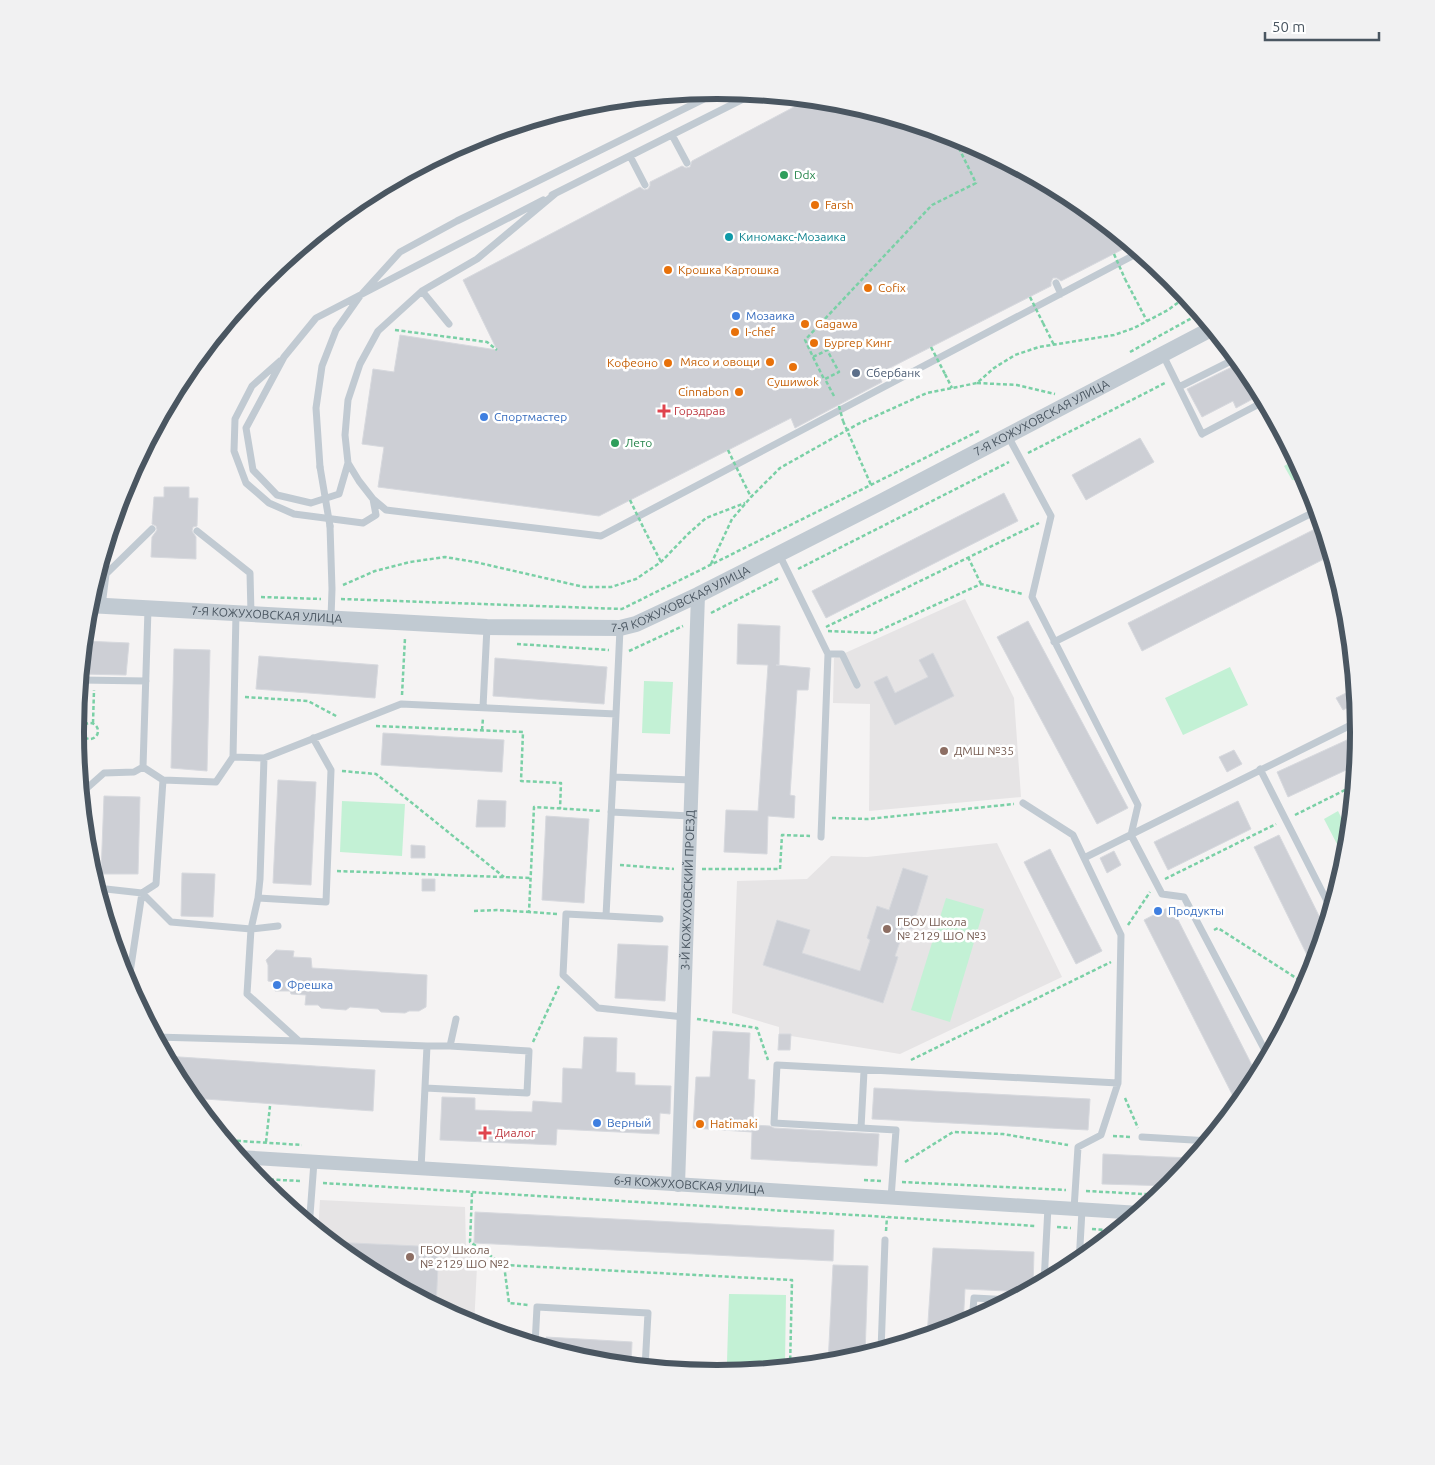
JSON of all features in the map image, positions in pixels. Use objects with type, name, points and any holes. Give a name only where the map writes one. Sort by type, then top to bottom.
[{"type":"street","name":"7-Я КОЖУХОВСКАЯ УЛИЦА","points":[[97,606],[487,627],[620,628],[636,624],[698,595],[1008,436],[1207,331]]},
{"type":"street","name":"3-Й КОЖУХОВСКИЙ ПРОЕЗД","points":[[678,1184],[698,595]]},
{"type":"street","name":"6-Я КОЖУХОВСКАЯ УЛИЦА","points":[[249,1159],[1131,1212]]},
{"type":"lane","points":[[331,618],[330,526],[320,467],[316,408],[322,366],[336,330],[360,296],[400,252],[458,221],[703,99]]},
{"type":"lane","points":[[373,499],[376,515],[363,523],[294,514],[269,503],[246,483],[234,451],[235,419],[252,386],[284,357],[316,318],[743,100]]},
{"type":"lane","points":[[672,135],[687,164]]},
{"type":"lane","points":[[630,156],[645,185]]},
{"type":"lane","points":[[284,357],[246,428],[252,470],[277,495],[311,503],[339,494],[348,463],[345,435],[348,400],[360,364],[378,331],[422,291],[477,259],[556,194]]},
{"type":"lane","points":[[348,463],[373,499],[386,510],[601,536],[1134,255]]},
{"type":"lane","points":[[1056,283],[1061,294]]},
{"type":"lane","points":[[422,291],[450,324]]},
{"type":"lane","points":[[1163,354],[1202,434],[1259,404]]},
{"type":"lane","points":[[1179,387],[1230,361]]},
{"type":"lane","points":[[1008,436],[1051,516],[1032,597],[1138,805],[1131,835],[1162,894],[1184,897],[1265,1051]]},
{"type":"lane","points":[[1054,642],[1312,513]]},
{"type":"lane","points":[[100,593],[106,574],[152,530]]},
{"type":"lane","points":[[144,767],[163,780],[216,782],[233,757],[235,697],[244,613],[251,596],[250,573],[197,531]]},
{"type":"lane","points":[[779,554],[828,654],[821,837]]},
{"type":"lane","points":[[144,767],[148,608]]},
{"type":"lane","points":[[483,707],[487,627]]},
{"type":"lane","points":[[606,916],[620,628]]},
{"type":"lane","points":[[828,654],[842,654],[857,685]]},
{"type":"lane","points":[[86,680],[146,681]]},
{"type":"lane","points":[[233,757],[264,758],[401,704],[616,714]]},
{"type":"lane","points":[[1084,858],[1351,725]]},
{"type":"lane","points":[[258,898],[326,902],[331,770],[313,738]]},
{"type":"lane","points":[[264,758],[258,898],[250,929],[247,994],[299,1041]]},
{"type":"lane","points":[[87,790],[104,773],[134,772],[144,767]]},
{"type":"lane","points":[[1260,769],[1328,903]]},
{"type":"lane","points":[[613,777],[692,780]]},
{"type":"lane","points":[[130,971],[142,893],[156,884],[163,780]]},
{"type":"lane","points":[[1023,803],[1073,835],[1122,935],[1118,1083],[1101,1135],[1078,1147],[1078,1209],[1081,1229],[1080,1252]]},
{"type":"lane","points":[[611,812],[690,816]]},
{"type":"lane","points":[[103,889],[142,893],[171,922],[250,929],[278,926]]},
{"type":"lane","points":[[660,919],[566,914],[564,975],[598,1008],[684,1017]]},
{"type":"lane","points":[[450,1046],[456,1019]]},
{"type":"lane","points":[[162,1037],[450,1046],[529,1051],[527,1093],[425,1088]]},
{"type":"lane","points":[[421,1169],[427,1046]]},
{"type":"lane","points":[[891,1198],[896,1130],[774,1123],[777,1065],[1118,1083]]},
{"type":"lane","points":[[861,1128],[864,1071]]},
{"type":"lane","points":[[1142,1137],[1202,1141]]},
{"type":"lane","points":[[309,1216],[314,1162]]},
{"type":"lane","points":[[1044,1275],[1048,1207]]},
{"type":"lane","points":[[881,1345],[885,1240]]},
{"type":"lane","points":[[973,1312],[974,1298],[1001,1299]]},
{"type":"lane","points":[[535,1340],[537,1307],[648,1313],[645,1362]]},
{"type":"path","points":[[834,396],[805,340],[932,205],[976,183],[958,146]]},
{"type":"path","points":[[1114,254],[1147,321]]},
{"type":"path","points":[[1030,297],[1054,345]]},
{"type":"path","points":[[977,383],[994,368],[1015,355],[1039,347],[1114,335],[1147,321],[1181,300]]},
{"type":"path","points":[[1123,356],[1195,316]]},
{"type":"path","points":[[395,330],[487,342],[497,350]]},
{"type":"path","points":[[932,347],[952,388]]},
{"type":"path","points":[[814,357],[827,350],[835,364],[839,372],[825,379]]},
{"type":"path","points":[[515,644],[630,651],[697,620],[1174,378]]},
{"type":"path","points":[[711,564],[732,519],[780,468],[858,424],[927,393],[977,383],[1017,385],[1055,394],[1046,398]]},
{"type":"path","points":[[839,406],[843,421],[871,485]]},
{"type":"path","points":[[251,596],[622,609],[985,428]]},
{"type":"path","points":[[728,450],[751,497]]},
{"type":"path","points":[[630,500],[661,562]]},
{"type":"path","points":[[375,571],[410,562],[445,557],[584,586],[611,586],[636,579],[661,562],[706,518],[746,502]]},
{"type":"path","points":[[818,631],[1051,516]]},
{"type":"path","points":[[968,557],[981,584]]},
{"type":"path","points":[[818,631],[874,633],[981,584],[1032,597]]},
{"type":"path","points":[[398,638],[414,638]]},
{"type":"path","points":[[401,704],[405,638]]},
{"type":"path","points":[[84,735],[91,739],[96,737],[98,732],[97,727],[93,723],[94,680]]},
{"type":"path","points":[[235,697],[308,701],[350,725],[523,732],[521,781],[561,783],[560,809]]},
{"type":"path","points":[[84,725],[93,723]]},
{"type":"path","points":[[331,770],[376,774],[504,877]]},
{"type":"path","points":[[1122,935],[1156,883],[1349,788]]},
{"type":"path","points":[[822,818],[868,819],[1023,803]]},
{"type":"path","points":[[529,912],[534,807],[611,812]]},
{"type":"path","points":[[609,864],[688,870],[780,869],[782,835],[821,837]]},
{"type":"path","points":[[327,871],[530,878]]},
{"type":"path","points":[[474,911],[497,910],[566,914]]},
{"type":"path","points":[[1218,928],[1300,981]]},
{"type":"path","points":[[888,1072],[1121,957]]},
{"type":"path","points":[[529,1051],[564,975]]},
{"type":"path","points":[[684,1017],[757,1028],[776,1084]]},
{"type":"path","points":[[1101,1135],[1142,1137],[1118,1083]]},
{"type":"path","points":[[266,1142],[270,1106]]},
{"type":"path","points":[[893,1169],[953,1132],[1003,1134],[1078,1147]]},
{"type":"path","points":[[268,1180],[1109,1230]]},
{"type":"path","points":[[472,1192],[470,1242],[504,1265],[792,1280],[790,1362]]},
{"type":"path","points":[[504,1265],[510,1303],[537,1307]]},
{"type":"shaded area","name":"ДМШ №35","points":[[965,599],[1014,698],[1021,797],[869,811],[870,704],[833,703],[834,658]]},
{"type":"shaded area","name":"ГБОУ Школа № 2129 ШО №3","points":[[997,843],[1062,977],[900,1054],[791,1036],[790,1034],[779,1034],[779,1027],[732,1013],[737,881],[807,879],[831,856],[867,857]]},
{"type":"shaded area","name":"ГБОУ Школа № 2129 ШО №2","points":[[320,1200],[465,1207],[466,1248],[477,1266],[474,1318],[437,1301],[401,1281],[365,1259],[318,1224]]},
{"type":"green space","points":[[1291,462],[1299,480],[1292,480],[1284,466]]},
{"type":"green space","points":[[1230,667],[1248,705],[1183,735],[1165,698]]},
{"type":"green space","points":[[644,681],[673,682],[670,734],[642,733]]},
{"type":"green space","points":[[342,801],[405,804],[402,856],[340,852]]},
{"type":"green space","points":[[1338,811],[1344,824],[1341,844],[1338,846],[1324,819]]},
{"type":"green space","points":[[946,898],[984,909],[950,1022],[911,1010]]},
{"type":"green space","points":[[729,1294],[786,1295],[785,1362],[727,1362]]},
{"type":"building","name":"Мозаика","points":[[800,104],[841,111],[882,120],[921,132],[998,164],[1070,206],[1125,248],[1061,281],[1053,278],[1051,286],[878,374],[882,382],[795,428],[791,418],[599,516],[378,487],[384,447],[362,444],[373,369],[394,372],[400,335],[497,350],[463,280],[640,187],[644,190],[648,189],[650,182],[682,166],[690,167],[692,161]]},
{"type":"building","points":[[1234,366],[1255,398],[1236,408],[1233,401],[1202,417],[1187,389]]},
{"type":"building","points":[[1140,438],[1154,462],[1086,500],[1072,475]]},
{"type":"building","points":[[164,487],[189,487],[189,498],[198,498],[197,526],[193,527],[192,531],[196,537],[196,559],[151,557],[152,537],[157,530],[156,526],[152,524],[154,497],[164,497]]},
{"type":"building","points":[[1004,493],[1018,521],[826,618],[812,591]]},
{"type":"building","points":[[1318,528],[1327,558],[1142,651],[1128,623]]},
{"type":"building","points":[[1028,621],[1128,808],[1097,824],[997,637]]},
{"type":"building","points":[[738,624],[780,626],[779,665],[776,665],[810,668],[808,690],[797,690],[790,795],[795,796],[794,818],[768,816],[767,854],[724,852],[726,810],[758,811],[768,665],[737,664]]},
{"type":"building","points":[[90,641],[129,643],[126,675],[87,674]]},
{"type":"building","points":[[174,649],[210,650],[207,771],[171,768]]},
{"type":"building","points":[[933,653],[954,696],[895,725],[874,682],[887,676],[895,693],[928,677],[919,660]]},
{"type":"building","points":[[259,656],[378,665],[375,698],[256,689]]},
{"type":"building","points":[[495,658],[607,667],[604,704],[493,696]]},
{"type":"building","points":[[1350,691],[1350,706],[1343,710],[1336,698]]},
{"type":"building","points":[[383,733],[504,740],[502,772],[381,765]]},
{"type":"building","points":[[1351,738],[1350,768],[1288,797],[1277,772]]},
{"type":"building","points":[[1234,750],[1242,764],[1227,772],[1219,757]]},
{"type":"building","points":[[278,780],[316,782],[311,885],[273,883]]},
{"type":"building","points":[[104,796],[140,797],[138,874],[101,874]]},
{"type":"building","points":[[478,800],[506,801],[505,827],[476,827]]},
{"type":"building","points":[[1238,801],[1251,829],[1168,870],[1154,842]]},
{"type":"building","points":[[546,816],[589,819],[584,903],[542,900]]},
{"type":"building","points":[[1279,835],[1322,922],[1310,956],[1308,957],[1254,847]]},
{"type":"building","points":[[411,845],[425,846],[425,858],[411,858]]},
{"type":"building","points":[[1050,849],[1102,951],[1076,964],[1024,862]]},
{"type":"building","points":[[1114,851],[1121,865],[1107,873],[1100,858]]},
{"type":"building","points":[[903,868],[928,876],[912,929],[905,927],[895,956],[898,957],[883,1003],[763,965],[777,920],[810,930],[802,953],[860,971],[870,940],[867,938],[877,906],[889,910]]},
{"type":"building","points":[[182,873],[215,874],[213,917],[181,916]]},
{"type":"building","points":[[422,879],[435,879],[435,891],[422,891]]},
{"type":"building","points":[[1171,906],[1254,1069],[1234,1098],[1144,920]]},
{"type":"building","points":[[618,944],[668,946],[665,1001],[615,998]]},
{"type":"building","points":[[276,950],[294,951],[293,957],[311,958],[312,968],[427,975],[426,1007],[419,1011],[405,1013],[381,1012],[378,1009],[350,1007],[346,1010],[321,1008],[318,1005],[305,1005],[306,995],[291,994],[290,991],[275,991],[275,982],[268,981],[268,965],[266,960]]},
{"type":"building","points":[[713,1031],[750,1033],[748,1079],[755,1080],[753,1125],[879,1134],[877,1166],[751,1159],[752,1132],[693,1128],[696,1077],[710,1077]]},
{"type":"building","points":[[779,1034],[791,1034],[790,1050],[778,1050]]},
{"type":"building","points":[[584,1037],[617,1038],[616,1072],[635,1073],[635,1085],[671,1086],[670,1114],[660,1113],[659,1134],[557,1129],[556,1145],[440,1140],[442,1097],[475,1098],[475,1110],[532,1112],[533,1101],[562,1103],[563,1068],[582,1069]]},
{"type":"building","points":[[174,1057],[375,1070],[373,1111],[201,1099]]},
{"type":"building","points":[[874,1088],[1090,1099],[1088,1130],[872,1119]]},
{"type":"building","points":[[1103,1154],[1187,1158],[1161,1186],[1102,1184]]},
{"type":"building","points":[[475,1212],[834,1230],[833,1261],[474,1243]]},
{"type":"building","points":[[342,1243],[439,1247],[436,1301],[365,1259]]},
{"type":"building","points":[[933,1248],[1034,1252],[1033,1281],[1015,1291],[965,1289],[964,1316],[927,1331]]},
{"type":"building","points":[[833,1265],[868,1266],[865,1349],[828,1356]]},
{"type":"building","points":[[546,1337],[632,1342],[631,1360],[594,1354],[546,1343]]},
{"type":"place","name":"Ddx","points":[[784,175]]},
{"type":"place","name":"Farsh","points":[[815,205]]},
{"type":"place","name":"Киномакс-Мозаика","points":[[729,237]]},
{"type":"place","name":"Крошка Картошка","points":[[668,270]]},
{"type":"place","name":"Cofix","points":[[868,288]]},
{"type":"place","name":"Мозаика","points":[[736,316]]},
{"type":"place","name":"Gagawa","points":[[805,324]]},
{"type":"place","name":"I-chef","points":[[735,332]]},
{"type":"place","name":"Бургер Кинг","points":[[814,343]]},
{"type":"place","name":"Мясо и овощи","points":[[770,362]]},
{"type":"place","name":"Кофеоно","points":[[668,363]]},
{"type":"place","name":"Сушиwok","points":[[793,367]]},
{"type":"place","name":"Сбербанк","points":[[856,373]]},
{"type":"place","name":"Cinnabon","points":[[739,392]]},
{"type":"place","name":"Горздрав","points":[[664,411]]},
{"type":"place","name":"Спортмастер","points":[[484,417]]},
{"type":"place","name":"Лето","points":[[615,443]]},
{"type":"place","name":"ДМШ №35","points":[[944,751]]},
{"type":"place","name":"Продукты","points":[[1158,911]]},
{"type":"place","name":"ГБОУ Школа № 2129 ШО №3","points":[[887,929]]},
{"type":"place","name":"Фрешка","points":[[277,985]]},
{"type":"place","name":"Верный","points":[[597,1123]]},
{"type":"place","name":"Hatimaki","points":[[700,1124]]},
{"type":"place","name":"Диалог","points":[[485,1133]]},
{"type":"place","name":"ГБОУ Школа № 2129 ШО №2","points":[[410,1257]]}]
